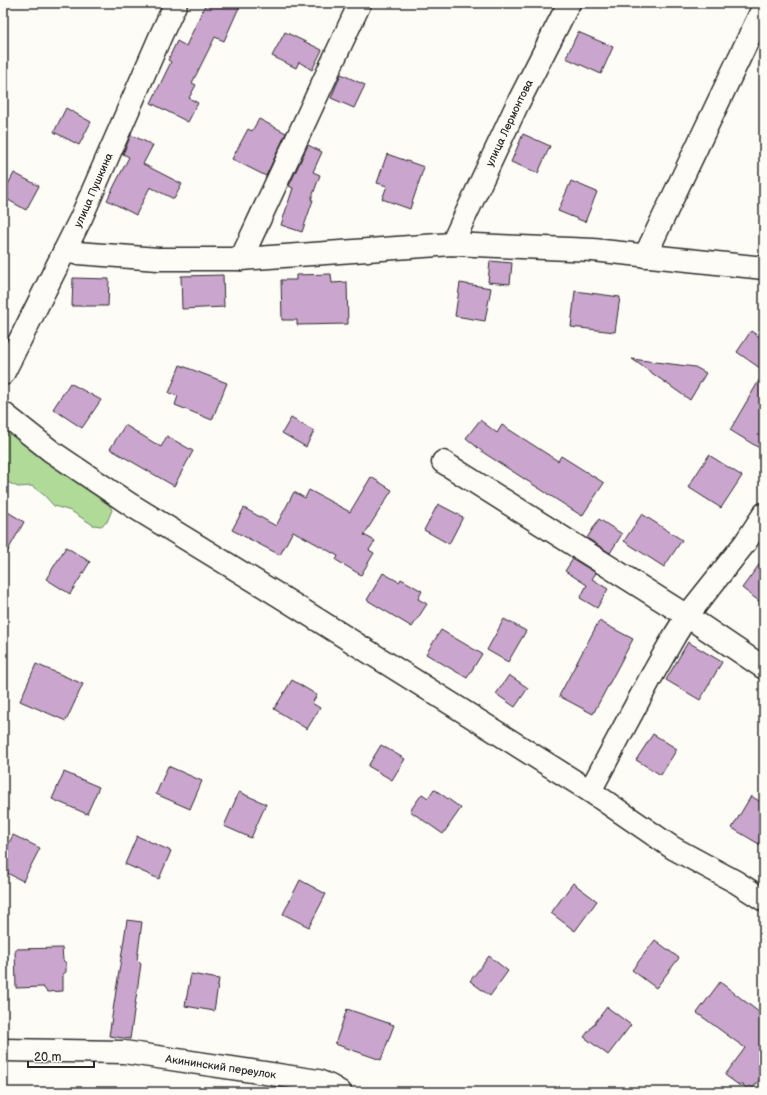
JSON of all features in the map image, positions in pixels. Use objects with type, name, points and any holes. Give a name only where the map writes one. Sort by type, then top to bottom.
[{"type":"street","name":"улица Пушкина","points":[[3,374],[81,218],[176,3]]},
{"type":"street","points":[[241,259],[360,3]]},
{"type":"street","name":"улица Лермонтова","points":[[452,244],[516,105],[569,3]]},
{"type":"street","points":[[645,256],[764,6]]},
{"type":"street","points":[[64,252],[158,259],[241,259],[452,244],[593,250],[764,268]]},
{"type":"street","points":[[3,414],[51,451],[131,506],[283,598],[590,791],[673,848],[736,882],[764,900]]},
{"type":"street","points":[[443,462],[688,616],[764,668]]},
{"type":"street","points":[[590,791],[663,655],[688,616],[745,543],[764,514]]},
{"type":"street","name":"Акининский переулок","points":[[3,1050],[124,1052],[317,1087],[330,1086],[340,1092]]},
{"type":"green space","points":[[3,426],[106,499],[112,510],[107,522],[101,526],[93,525],[71,511],[54,506],[44,495],[32,486],[18,487],[3,480]]},
{"type":"building","points":[[206,3],[241,3],[224,41],[215,37],[192,83],[196,85],[189,98],[198,103],[188,122],[151,103],[171,62],[168,60],[177,41],[186,46]]},
{"type":"building","points":[[285,32],[322,50],[312,70],[299,62],[296,68],[272,56]]},
{"type":"building","points":[[578,32],[613,47],[601,74],[566,58]]},
{"type":"building","points":[[341,74],[365,85],[354,108],[331,98]]},
{"type":"building","points":[[66,108],[91,122],[79,145],[54,132]]},
{"type":"building","points":[[259,119],[286,133],[266,176],[232,159],[248,129],[252,131]]},
{"type":"building","points":[[523,134],[550,146],[538,173],[511,162]]},
{"type":"building","points":[[131,135],[153,145],[143,164],[182,184],[174,199],[150,187],[136,215],[107,200],[129,157],[123,154]]},
{"type":"building","points":[[308,145],[322,152],[313,172],[320,175],[302,232],[281,225],[293,188],[289,186]]},
{"type":"building","points":[[387,154],[424,167],[410,209],[382,199],[387,186],[377,183]]},
{"type":"building","points":[[14,173],[39,186],[26,210],[3,197],[3,194]]},
{"type":"building","points":[[571,181],[597,192],[585,222],[558,211]]},
{"type":"building","points":[[490,261],[512,263],[510,284],[488,282]]},
{"type":"building","points":[[331,274],[332,283],[347,282],[348,324],[297,325],[297,320],[282,320],[281,280],[296,280],[296,275]]},
{"type":"building","points":[[223,275],[224,307],[182,309],[181,276]]},
{"type":"building","points":[[73,278],[109,279],[108,306],[72,306]]},
{"type":"building","points":[[460,283],[491,288],[485,321],[455,316]]},
{"type":"building","points":[[575,291],[620,297],[615,332],[571,327]]},
{"type":"building","points":[[751,331],[764,340],[764,371],[737,352]]},
{"type":"building","points":[[632,359],[695,367],[706,373],[690,400]]},
{"type":"building","points":[[180,365],[227,383],[212,420],[175,405],[178,396],[169,393]]},
{"type":"building","points":[[764,372],[764,451],[730,430]]},
{"type":"building","points":[[70,383],[101,400],[82,428],[53,409]]},
{"type":"building","points":[[291,418],[314,431],[306,447],[282,433]]},
{"type":"building","points":[[480,420],[497,433],[502,425],[558,461],[561,456],[604,483],[582,516],[484,453],[466,438]]},
{"type":"building","points":[[125,425],[161,447],[167,436],[193,451],[174,486],[110,449]]},
{"type":"building","points":[[709,455],[742,476],[721,508],[688,487]]},
{"type":"building","points":[[371,477],[392,490],[364,535],[375,541],[369,550],[374,553],[361,575],[336,560],[338,556],[293,531],[280,555],[232,530],[244,508],[276,526],[294,492],[305,498],[309,490],[350,512]]},
{"type":"building","points":[[438,504],[463,517],[449,544],[424,530]]},
{"type":"building","points":[[3,509],[24,522],[3,559]]},
{"type":"building","points":[[642,514],[682,540],[664,567],[624,541]]},
{"type":"building","points":[[599,519],[622,534],[610,553],[587,538]]},
{"type":"building","points":[[66,547],[90,562],[70,594],[46,579]]},
{"type":"building","points":[[764,558],[764,605],[742,588]]},
{"type":"building","points":[[573,559],[596,573],[592,579],[608,589],[597,608],[580,598],[587,585],[565,571]]},
{"type":"building","points":[[383,573],[399,582],[401,579],[422,591],[418,599],[427,604],[412,627],[367,600]]},
{"type":"building","points":[[504,619],[526,631],[508,662],[487,650]]},
{"type":"building","points":[[599,621],[633,639],[593,714],[559,696]]},
{"type":"building","points":[[441,630],[482,654],[467,678],[426,654]]},
{"type":"building","points":[[688,642],[722,662],[700,700],[666,680]]},
{"type":"building","points":[[36,664],[83,684],[66,721],[20,701]]},
{"type":"building","points":[[509,675],[528,688],[515,707],[496,694]]},
{"type":"building","points":[[292,680],[317,695],[312,703],[320,708],[307,729],[274,709]]},
{"type":"building","points":[[653,734],[677,749],[661,775],[636,760]]},
{"type":"building","points":[[381,745],[405,759],[392,780],[368,766]]},
{"type":"building","points":[[168,766],[202,781],[190,809],[156,794]]},
{"type":"building","points":[[64,772],[99,787],[87,814],[52,799]]},
{"type":"building","points":[[434,789],[461,808],[443,834],[410,811],[422,794],[428,798]]},
{"type":"building","points":[[239,792],[266,804],[251,838],[224,826]]},
{"type":"building","points":[[751,796],[764,804],[764,847],[732,828]]},
{"type":"building","points":[[13,835],[40,848],[23,881],[3,871],[3,855]]},
{"type":"building","points":[[137,836],[171,851],[159,879],[125,864]]},
{"type":"building","points":[[300,880],[326,894],[309,927],[283,914]]},
{"type":"building","points":[[573,883],[597,901],[575,931],[551,913]]},
{"type":"building","points":[[127,920],[142,922],[137,960],[141,964],[130,1039],[109,1036]]},
{"type":"building","points":[[655,940],[679,958],[656,988],[632,970]]},
{"type":"building","points":[[62,948],[63,960],[66,963],[66,972],[63,974],[63,991],[47,992],[43,987],[16,988],[15,949]]},
{"type":"building","points":[[489,956],[508,971],[490,996],[470,981]]},
{"type":"building","points":[[191,974],[219,979],[214,1011],[185,1006]]},
{"type":"building","points":[[720,982],[764,1016],[764,1074],[753,1088],[749,1086],[747,1089],[742,1084],[740,1086],[725,1075],[745,1048],[697,1013]]},
{"type":"building","points":[[607,1007],[631,1025],[608,1055],[584,1037]]},
{"type":"building","points":[[347,1009],[394,1025],[381,1060],[335,1044]]}]
